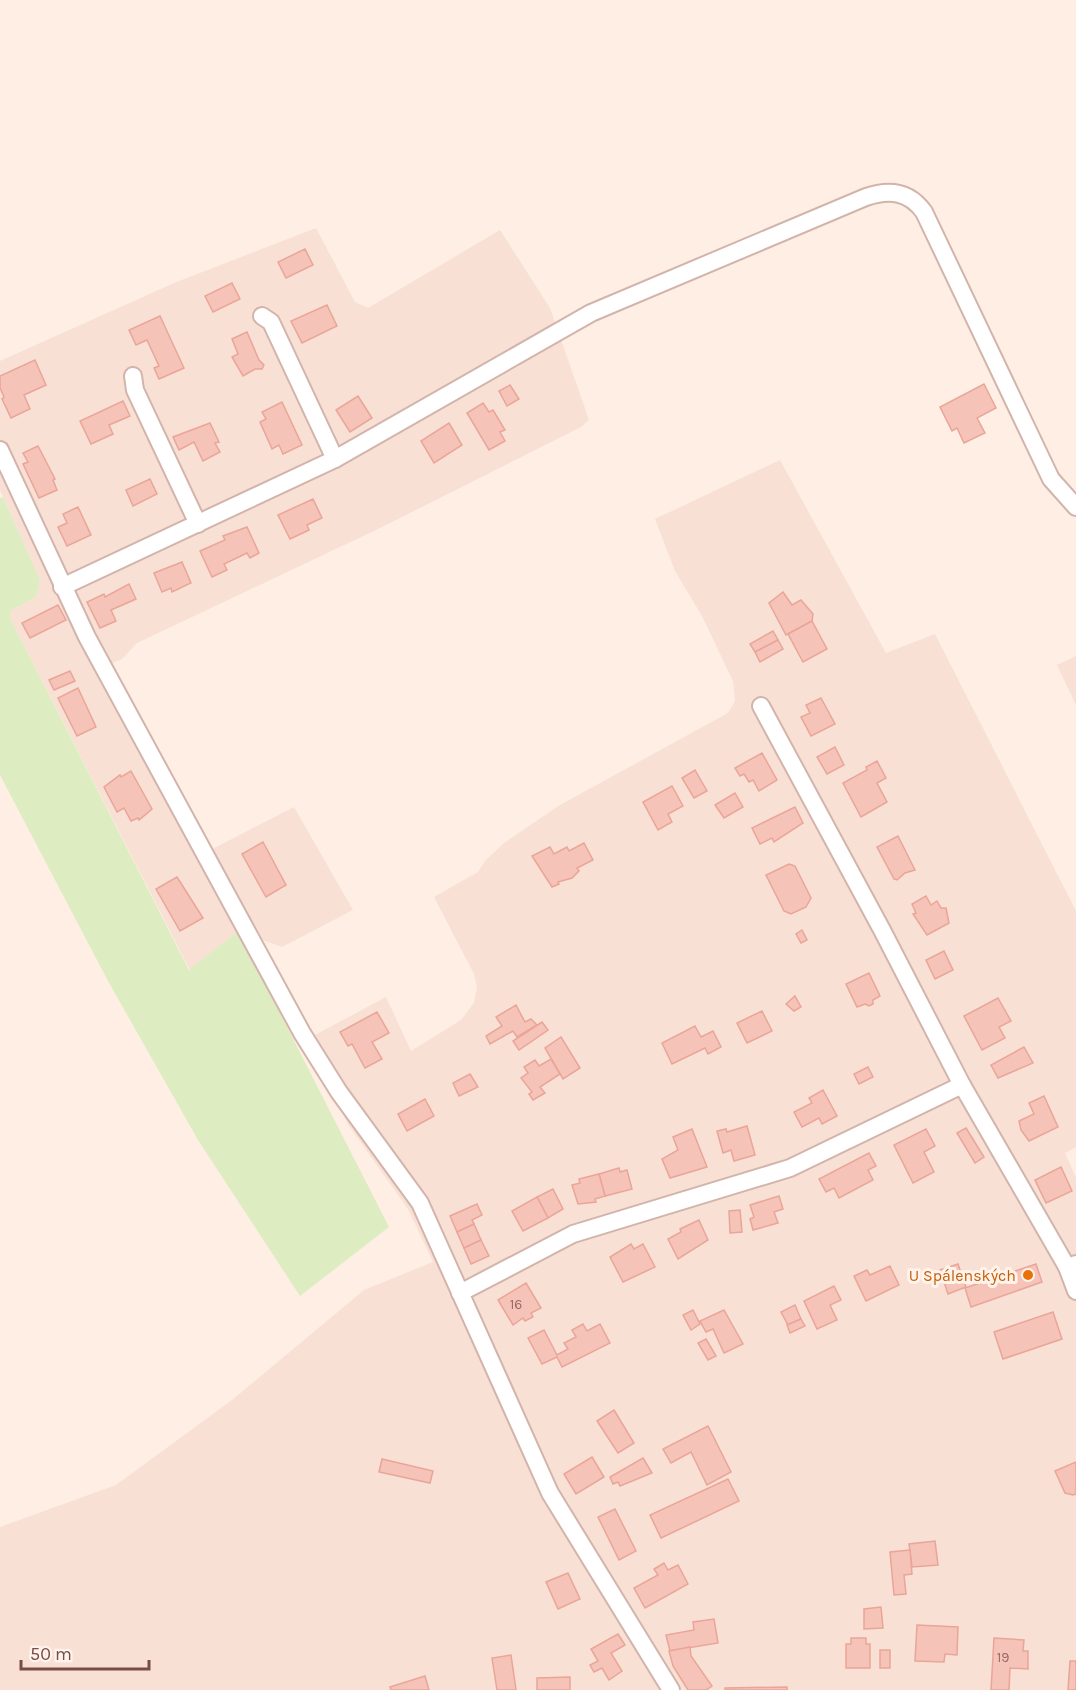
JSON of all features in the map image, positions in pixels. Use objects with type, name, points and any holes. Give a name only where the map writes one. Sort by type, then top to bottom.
[{"type":"street","points":[[62,587],[335,459],[591,313],[881,192],[894,192],[917,202],[924,212],[1051,479],[1076,507]]},
{"type":"street","points":[[262,316],[271,322],[335,459]]},
{"type":"street","points":[[133,376],[135,390],[198,524]]},
{"type":"street","points":[[0,450],[62,587],[99,660],[302,1032],[339,1092],[420,1203],[550,1493],[671,1690]]},
{"type":"street","points":[[761,706],[882,930],[962,1085],[1072,1266],[1076,1291]]},
{"type":"street","points":[[460,1293],[573,1234],[790,1168],[962,1085]]},
{"type":"shaded area","points":[[316,228],[355,302],[368,308],[500,230],[550,308],[589,420],[581,427],[376,530],[137,643],[122,659],[95,671],[197,857],[294,807],[353,910],[282,947],[238,931],[190,970],[11,620],[10,611],[36,597],[40,580],[0,490],[0,361],[174,283]]},
{"type":"shaded area","points":[[780,460],[886,653],[935,634],[1076,911],[1076,1147],[1065,1153],[1076,1178],[1076,1690],[0,1690],[0,1527],[116,1485],[232,1400],[364,1290],[433,1262],[408,1209],[347,1123],[313,1036],[386,997],[411,1051],[461,1020],[474,1003],[477,987],[474,974],[434,897],[478,872],[485,861],[504,843],[560,805],[728,713],[735,701],[733,681],[702,616],[675,571],[655,519]]},
{"type":"shaded area","points":[[1076,656],[1076,705],[1057,665]]},
{"type":"green space","points":[[3,497],[40,580],[36,597],[10,611],[11,620],[189,970],[238,931],[389,1227],[300,1296],[198,1140],[108,981],[0,775],[0,498]]},
{"type":"building","points":[[305,249],[313,265],[286,278],[278,262]]},
{"type":"building","points":[[232,283],[240,299],[213,312],[205,296]]},
{"type":"building","points":[[327,305],[337,326],[302,343],[291,321]]},
{"type":"building","points":[[160,316],[184,368],[159,379],[154,368],[159,366],[147,340],[136,345],[129,330]]},
{"type":"building","points":[[247,332],[259,360],[264,365],[262,369],[255,369],[243,376],[232,357],[238,354],[232,339]]},
{"type":"building","points":[[35,360],[46,385],[24,395],[30,409],[11,418],[2,399],[4,397],[0,388],[0,376]]},
{"type":"building","points":[[984,384],[996,408],[977,418],[985,433],[964,443],[957,428],[952,431],[940,407]]},
{"type":"building","points":[[510,385],[519,399],[507,406],[499,391]]},
{"type":"building","points":[[358,396],[372,418],[350,432],[336,410]]},
{"type":"building","points":[[123,401],[130,416],[109,425],[113,434],[91,444],[80,421]]},
{"type":"building","points":[[282,402],[302,445],[283,454],[279,445],[272,449],[260,422],[266,419],[262,412]]},
{"type":"building","points":[[483,403],[489,412],[493,410],[505,430],[500,432],[505,441],[489,450],[467,413]]},
{"type":"building","points":[[210,423],[219,442],[215,443],[220,452],[203,461],[194,442],[179,450],[173,437]]},
{"type":"building","points":[[449,423],[462,445],[434,463],[421,441]]},
{"type":"building","points":[[38,446],[55,479],[53,480],[57,490],[39,498],[23,464],[28,462],[23,453]]},
{"type":"building","points":[[150,479],[157,494],[133,506],[126,490]]},
{"type":"building","points":[[313,499],[322,518],[307,525],[309,530],[290,539],[278,515]]},
{"type":"building","points":[[78,507],[91,535],[67,546],[58,527],[67,523],[63,514]]},
{"type":"building","points":[[247,527],[259,553],[250,558],[247,553],[224,564],[227,570],[212,577],[200,551],[225,540],[223,536]]},
{"type":"building","points":[[182,562],[191,583],[172,592],[171,588],[162,592],[154,573]]},
{"type":"building","points":[[129,584],[136,599],[111,610],[116,621],[100,628],[87,602],[104,594],[105,597]]},
{"type":"building","points":[[783,592],[792,605],[801,600],[813,614],[812,621],[786,635],[769,603]]},
{"type":"building","points":[[58,605],[66,620],[30,638],[22,623]]},
{"type":"building","points":[[812,621],[827,649],[803,662],[788,634]]},
{"type":"building","points":[[773,631],[778,640],[755,652],[750,644]]},
{"type":"building","points":[[778,640],[783,649],[760,662],[755,652]]},
{"type":"building","points":[[70,671],[75,681],[54,690],[49,680]]},
{"type":"building","points":[[78,688],[96,727],[77,736],[58,698]]},
{"type":"building","points":[[821,698],[835,724],[811,736],[801,717],[810,713],[806,705]]},
{"type":"building","points":[[835,747],[844,765],[827,774],[817,757]]},
{"type":"building","points":[[762,753],[777,780],[759,791],[753,780],[749,782],[744,774],[740,776],[735,768]]},
{"type":"building","points":[[877,761],[886,778],[877,783],[887,802],[861,817],[843,783],[867,770],[866,767]]},
{"type":"building","points":[[695,770],[707,791],[694,798],[682,778]]},
{"type":"building","points":[[131,771],[152,809],[139,820],[138,818],[131,821],[124,808],[117,812],[104,787],[120,775],[121,777]]},
{"type":"building","points":[[672,786],[683,806],[668,814],[672,822],[658,830],[643,802]]},
{"type":"building","points":[[735,793],[743,807],[724,818],[715,805]]},
{"type":"building","points":[[795,807],[803,823],[774,842],[772,838],[760,844],[752,828]]},
{"type":"building","points":[[898,836],[915,870],[905,873],[897,880],[894,879],[877,847]]},
{"type":"building","points":[[263,842],[286,885],[266,897],[242,854]]},
{"type":"building","points":[[584,843],[593,860],[577,868],[579,871],[572,878],[558,882],[559,884],[552,887],[532,856],[550,847],[554,854],[567,847],[569,851]]},
{"type":"building","points":[[789,864],[795,866],[811,898],[806,907],[791,914],[784,911],[766,875]]},
{"type":"building","points":[[177,877],[203,918],[180,931],[156,889]]},
{"type":"building","points":[[926,896],[931,905],[937,901],[941,908],[946,908],[949,923],[927,935],[913,914],[916,913],[912,904]]},
{"type":"building","points":[[802,930],[807,940],[801,943],[796,934]]},
{"type":"building","points":[[944,951],[953,970],[935,979],[926,960]]},
{"type":"building","points":[[869,973],[880,996],[869,1006],[865,1004],[857,1007],[846,984]]},
{"type":"building","points":[[795,996],[801,1007],[794,1011],[786,1004]]},
{"type":"building","points":[[998,998],[1011,1021],[999,1027],[1005,1038],[982,1050],[964,1016]]},
{"type":"building","points":[[516,1005],[525,1022],[531,1019],[537,1025],[517,1037],[513,1031],[490,1044],[486,1036],[502,1026],[496,1017]]},
{"type":"building","points":[[762,1011],[772,1031],[747,1043],[737,1023]]},
{"type":"building","points":[[377,1012],[389,1033],[372,1042],[382,1059],[365,1068],[352,1044],[348,1046],[340,1032]]},
{"type":"building","points":[[542,1022],[548,1030],[519,1050],[513,1041]]},
{"type":"building","points":[[695,1026],[701,1037],[713,1031],[721,1047],[708,1054],[705,1048],[672,1064],[662,1043]]},
{"type":"building","points":[[561,1037],[580,1068],[563,1079],[545,1048]]},
{"type":"building","points":[[1024,1047],[1033,1063],[998,1078],[991,1065]]},
{"type":"building","points":[[551,1059],[560,1074],[540,1087],[545,1093],[533,1100],[529,1094],[532,1092],[521,1078],[528,1073],[524,1067],[535,1060],[539,1066]]},
{"type":"building","points":[[868,1067],[873,1077],[859,1084],[854,1074]]},
{"type":"building","points":[[470,1074],[478,1087],[459,1096],[453,1083]]},
{"type":"building","points":[[823,1090],[837,1116],[822,1124],[819,1118],[802,1127],[794,1112],[812,1103],[809,1098]]},
{"type":"building","points":[[1044,1096],[1058,1127],[1029,1141],[1021,1130],[1019,1121],[1034,1114],[1029,1103]]},
{"type":"building","points":[[425,1099],[434,1116],[407,1131],[398,1114]]},
{"type":"building","points":[[747,1126],[755,1155],[734,1161],[731,1150],[723,1153],[717,1131],[726,1129],[727,1132]]},
{"type":"building","points":[[966,1128],[984,1157],[975,1163],[957,1133]]},
{"type":"building","points":[[692,1129],[707,1167],[670,1178],[662,1159],[678,1150],[673,1137]]},
{"type":"building","points":[[926,1129],[935,1146],[924,1152],[934,1172],[913,1183],[894,1145]]},
{"type":"building","points":[[869,1153],[876,1166],[868,1170],[873,1180],[839,1198],[834,1188],[826,1192],[819,1179]]},
{"type":"building","points":[[1061,1167],[1072,1191],[1046,1203],[1035,1180]]},
{"type":"building","points":[[619,1168],[620,1172],[627,1170],[632,1189],[605,1196],[599,1174]]},
{"type":"building","points":[[599,1174],[605,1196],[595,1199],[596,1202],[578,1204],[572,1185],[580,1183],[579,1179]]},
{"type":"building","points":[[553,1189],[563,1209],[548,1218],[537,1197]]},
{"type":"building","points":[[779,1196],[783,1209],[774,1212],[778,1223],[753,1230],[750,1219],[754,1217],[750,1205]]},
{"type":"building","points":[[537,1197],[548,1218],[523,1231],[512,1211]]},
{"type":"building","points":[[477,1204],[482,1215],[472,1220],[474,1224],[457,1232],[450,1216]]},
{"type":"building","points":[[740,1210],[742,1232],[730,1233],[729,1211]]},
{"type":"building","points":[[699,1220],[708,1240],[678,1259],[668,1239],[681,1232],[680,1229]]},
{"type":"building","points":[[474,1224],[481,1240],[464,1248],[457,1232]]},
{"type":"building","points":[[481,1240],[489,1256],[471,1264],[464,1248]]},
{"type":"building","points":[[631,1244],[634,1249],[643,1244],[655,1267],[623,1282],[610,1257]]},
{"type":"building","points":[[958,1264],[966,1287],[948,1294],[940,1270]]},
{"type":"building","points":[[1036,1264],[1042,1282],[971,1307],[965,1288]]},
{"type":"building","points":[[890,1266],[899,1285],[866,1301],[854,1276],[867,1270],[870,1275]]},
{"type":"building","points":[[526,1283],[541,1308],[531,1313],[533,1317],[525,1321],[523,1318],[513,1325],[498,1300]]},
{"type":"building","points":[[834,1286],[841,1300],[830,1305],[837,1320],[817,1329],[804,1301]]},
{"type":"building","points":[[795,1305],[801,1319],[788,1325],[781,1312]]},
{"type":"building","points":[[693,1310],[700,1324],[691,1330],[683,1315]]},
{"type":"building","points":[[724,1310],[743,1344],[724,1353],[713,1329],[706,1332],[700,1321]]},
{"type":"building","points":[[1053,1312],[1062,1339],[1003,1359],[994,1332]]},
{"type":"building","points":[[801,1319],[805,1326],[790,1333],[787,1325]]},
{"type":"building","points":[[583,1324],[587,1331],[600,1324],[610,1343],[562,1367],[557,1357],[542,1364],[528,1338],[544,1330],[557,1355],[568,1349],[564,1343],[576,1337],[572,1330]]},
{"type":"building","points":[[706,1339],[716,1356],[708,1360],[698,1343]]},
{"type":"building","points":[[614,1410],[634,1443],[618,1453],[597,1421]]},
{"type":"building","points":[[708,1426],[731,1472],[707,1485],[691,1452],[671,1463],[663,1449]]},
{"type":"building","points":[[592,1457],[604,1477],[576,1494],[564,1474]]},
{"type":"building","points":[[643,1458],[652,1473],[620,1486],[618,1482],[613,1484],[610,1477]]},
{"type":"building","points":[[382,1459],[433,1471],[430,1483],[379,1472]]},
{"type":"building","points":[[1076,1462],[1076,1494],[1073,1495],[1065,1493],[1055,1471]]},
{"type":"building","points":[[728,1479],[739,1501],[661,1538],[650,1515]]},
{"type":"building","points":[[615,1509],[636,1551],[619,1560],[598,1517]]},
{"type":"building","points":[[935,1541],[938,1565],[912,1567],[909,1544]]},
{"type":"building","points":[[910,1550],[912,1574],[904,1575],[906,1594],[894,1595],[890,1552]]},
{"type":"building","points":[[664,1563],[668,1570],[678,1565],[688,1584],[645,1608],[634,1588],[658,1575],[654,1569]]},
{"type":"building","points":[[568,1573],[580,1599],[558,1609],[546,1582]]},
{"type":"building","points":[[881,1607],[883,1628],[864,1629],[864,1609]]},
{"type":"building","points":[[714,1619],[718,1643],[670,1651],[666,1635],[694,1630],[693,1622]]},
{"type":"building","points":[[917,1625],[958,1627],[957,1655],[945,1654],[944,1662],[915,1661]]},
{"type":"building","points":[[618,1634],[625,1645],[611,1653],[622,1671],[609,1680],[602,1668],[594,1672],[590,1665],[598,1661],[591,1649]]},
{"type":"building","points":[[851,1638],[866,1638],[866,1644],[870,1644],[870,1668],[846,1668],[846,1644],[851,1644]]},
{"type":"building","points":[[994,1638],[1024,1640],[1023,1651],[1028,1651],[1028,1669],[1010,1668],[1009,1690],[991,1690]]},
{"type":"building","points":[[690,1647],[691,1656],[712,1686],[706,1690],[688,1690],[673,1666],[669,1651]]},
{"type":"building","points":[[880,1650],[890,1650],[890,1668],[880,1668]]},
{"type":"building","points":[[511,1655],[516,1690],[497,1690],[492,1658]]},
{"type":"building","points":[[1070,1661],[1076,1661],[1076,1690],[1068,1690]]},
{"type":"building","points":[[425,1676],[429,1690],[391,1690],[390,1687]]},
{"type":"building","points":[[570,1677],[570,1690],[537,1690],[537,1678]]},
{"type":"building","points":[[787,1687],[787,1690],[725,1690],[725,1688]]},
{"type":"place","name":"U Spálenských","points":[[1028,1275]]}]
